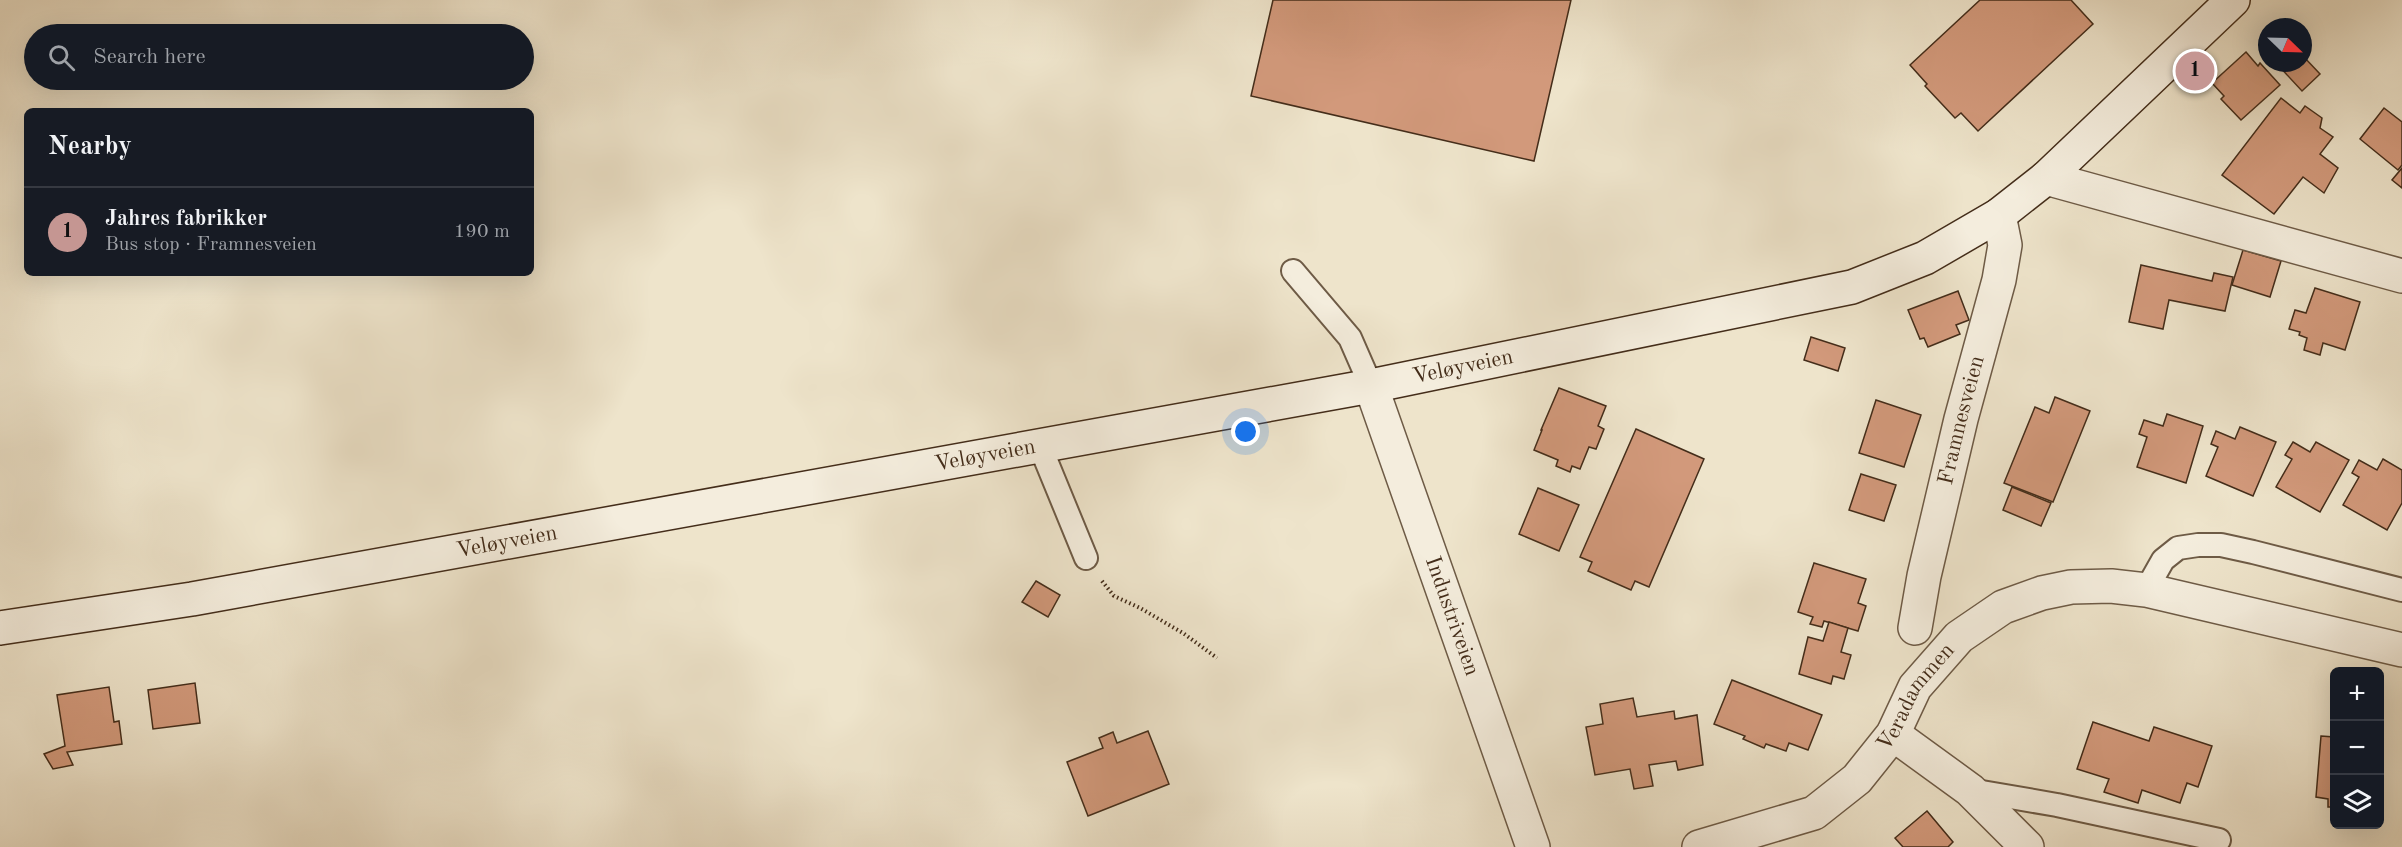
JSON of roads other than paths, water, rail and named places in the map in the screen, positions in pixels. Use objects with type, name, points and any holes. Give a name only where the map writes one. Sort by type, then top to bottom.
[{"type":"main road","points":[[1999,215],[2046,178],[2233,0]]},
{"type":"main road","points":[[2046,178],[2402,276]]},
{"type":"main road","name":"Veløyveien","points":[[0,628],[201,597],[1371,386],[1852,287],[1925,258],[1999,215]]},
{"type":"main road","name":"Framnesveien","points":[[1915,628],[1924,576],[1961,419],[1999,280],[2005,246],[1999,215]]},
{"type":"main road","name":"Industriveien","points":[[1371,386],[1533,847]]},
{"type":"main road","name":"Veradammen","points":[[1699,847],[1814,813],[1857,779],[1893,734],[1915,687],[1959,638],[2002,607],[2042,593],[2071,587],[2111,586],[2146,590],[2402,650]]},
{"type":"main road","points":[[1893,734],[1970,790],[2027,847]]},
{"type":"lane","points":[[1293,272],[1350,338],[1371,386]]},
{"type":"lane","points":[[1040,446],[1086,558]]},
{"type":"lane","points":[[2146,590],[2163,560],[2178,548],[2198,545],[2221,545],[2253,552],[2402,590]]},
{"type":"lane","points":[[1970,790],[2057,805],[2219,840]]},
{"type":"place","name":"Jahres fabrikker","points":[[2195,71]]}]
